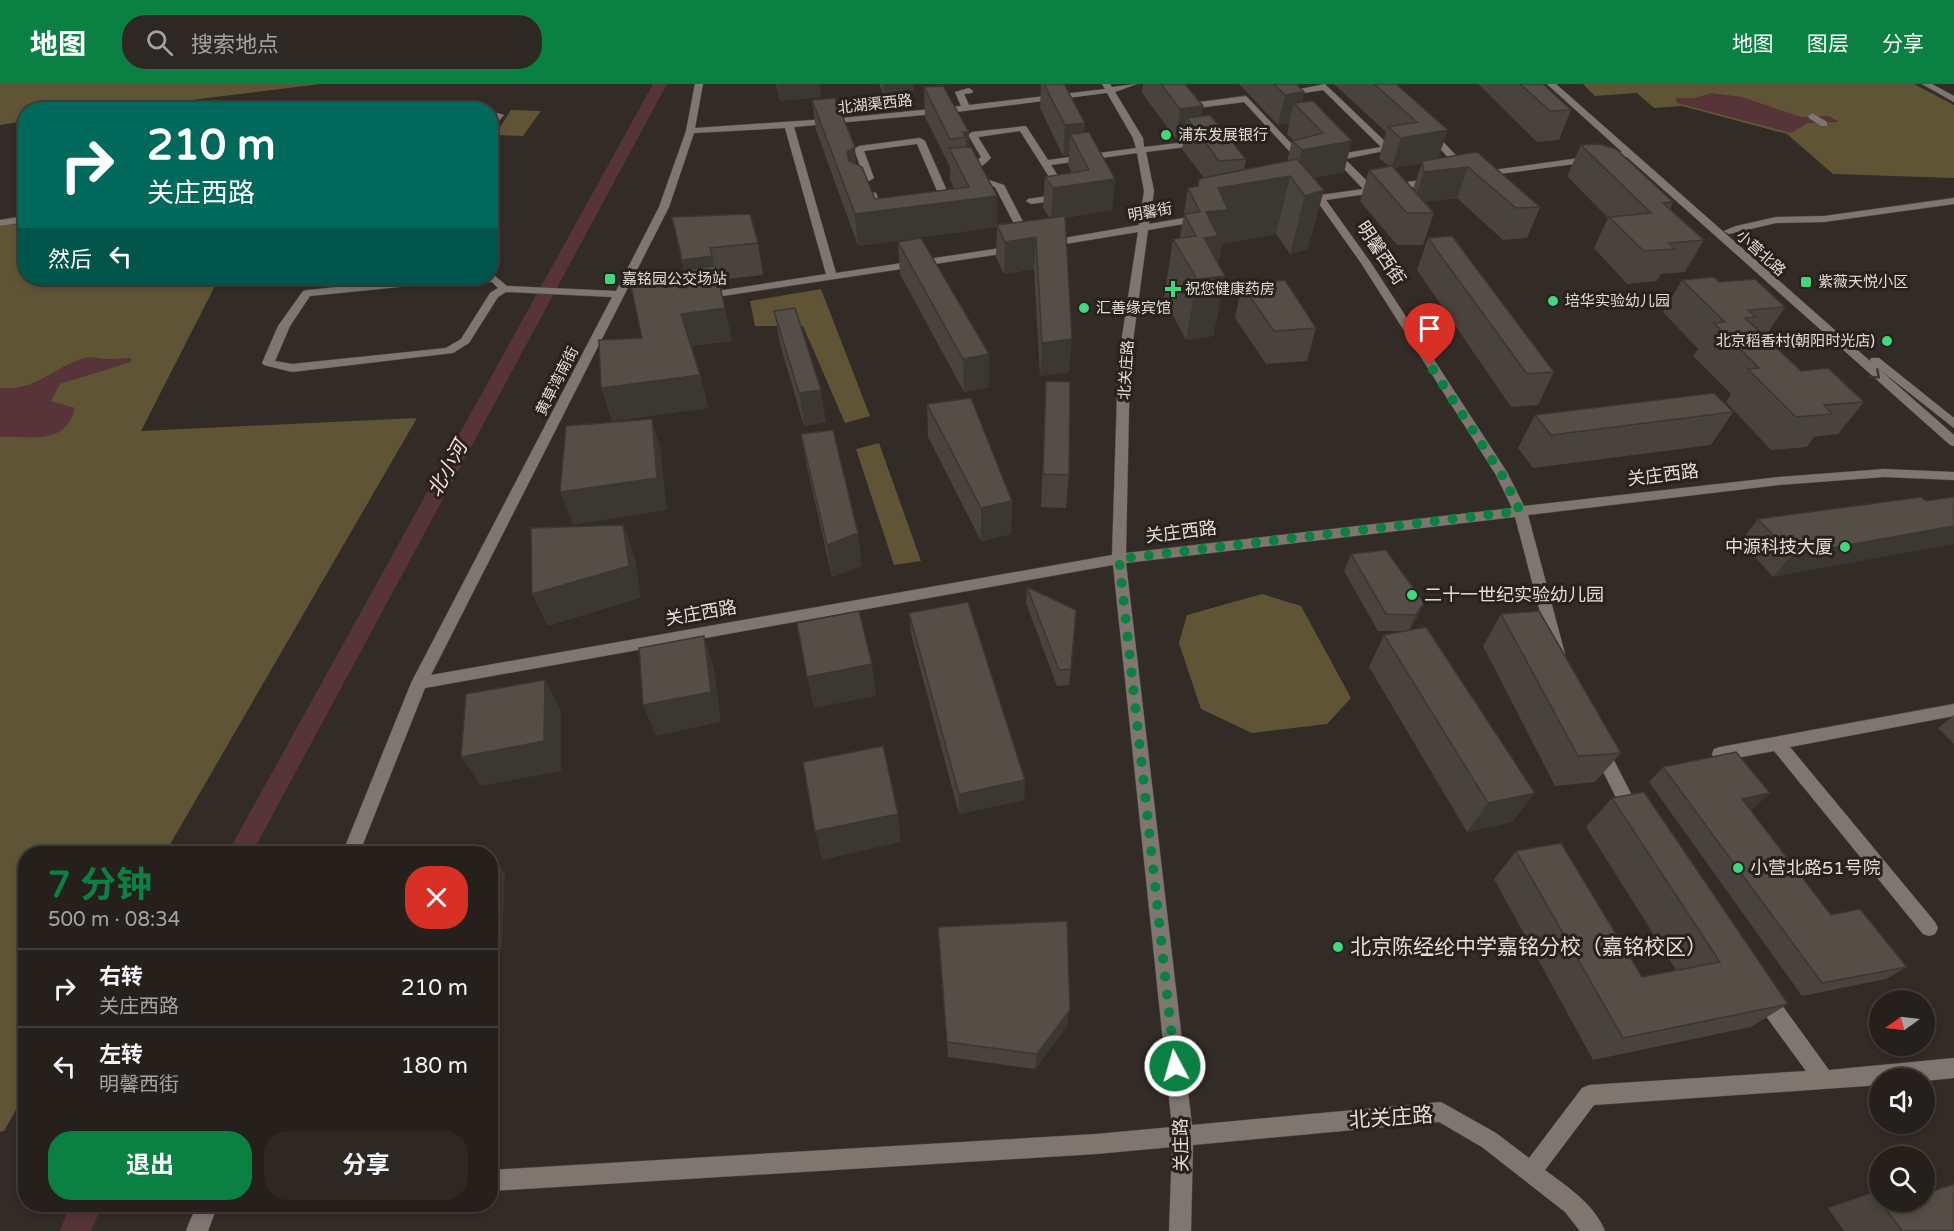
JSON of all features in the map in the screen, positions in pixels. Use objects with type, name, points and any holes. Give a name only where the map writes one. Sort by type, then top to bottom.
[{"type":"street","name":"黄草湾南街","points":[[353,846],[419,683],[664,207],[690,131],[699,84]]},
{"type":"street","name":"北湖渠西路","points":[[690,131],[789,126],[966,108],[1133,84]]},
{"type":"street","name":"小营北路","points":[[1551,84],[1954,442]]},
{"type":"street","name":"小营北路","points":[[1564,84],[1863,350],[1954,424]]},
{"type":"street","points":[[1926,84],[1954,99]]},
{"type":"street","name":"北关庄路","points":[[1107,87],[1138,138],[1149,191],[1124,363],[1119,559]]},
{"type":"street","points":[[1286,102],[1278,94],[1325,87],[1388,149],[1338,157]]},
{"type":"street","points":[[966,108],[959,92],[969,91]]},
{"type":"street","points":[[1190,115],[1184,107],[1246,99],[1304,162],[1293,164]]},
{"type":"street","points":[[1812,116],[1824,124]]},
{"type":"street","points":[[789,126],[832,278]]},
{"type":"street","points":[[1423,126],[1470,176]]},
{"type":"street","points":[[1030,246],[999,185],[979,180],[970,172],[986,158],[972,135],[1023,128],[1066,196],[1031,201]]},
{"type":"street","points":[[1275,130],[1286,129]]},
{"type":"street","points":[[1044,163],[1209,140],[1203,132]]},
{"type":"street","points":[[920,141],[939,176],[953,216],[884,225],[873,195],[859,192],[857,183],[869,178],[859,149],[920,141]]},
{"type":"street","points":[[1324,142],[1370,190]]},
{"type":"street","points":[[1459,177],[1628,154]]},
{"type":"street","points":[[1296,202],[1448,179]]},
{"type":"street","name":"明馨西街","points":[[1320,198],[1366,263],[1495,465],[1520,511],[1563,672]]},
{"type":"street","points":[[1728,231],[1751,224],[1807,216],[1824,219],[1954,201]]},
{"type":"street","name":"明馨街","points":[[692,298],[832,278],[1214,216]]},
{"type":"street","points":[[0,223],[18,220]]},
{"type":"street","points":[[498,282],[504,289]]},
{"type":"street","points":[[388,285],[307,293],[284,326],[268,363],[292,368],[449,351],[465,340],[494,295],[504,289],[618,294]]},
{"type":"street","name":"关庄西路","points":[[419,683],[1119,559],[1779,481],[1884,473],[1954,476]]},
{"type":"street","name":"关庄路","points":[[1119,559],[1183,1135],[1180,1231]]},
{"type":"street","points":[[1720,754],[1954,710]]},
{"type":"street","points":[[1593,736],[1642,829]]},
{"type":"street","points":[[1778,744],[1929,928]]},
{"type":"street","points":[[1754,983],[1824,1080]]},
{"type":"street","points":[[1531,1172],[1589,1095],[1824,1080],[1954,1068]]},
{"type":"street","name":"北关庄路","points":[[498,1181],[1096,1144],[1441,1112],[1489,1140],[1573,1203],[1594,1231]]},
{"type":"street","points":[[197,1231],[205,1212]]},
{"type":"shaded area","points":[[0,84],[321,84],[176,102],[18,102],[18,122],[0,125]]},
{"type":"shaded area","points":[[1583,84],[1914,84],[1954,105],[1954,178],[1833,174],[1787,134],[1682,106],[1654,108],[1637,93],[1595,96]]},
{"type":"shaded area","points":[[511,110],[541,111],[523,136],[498,135],[498,130]]},
{"type":"shaded area","points":[[18,223],[18,285],[215,285],[141,431],[417,418],[169,846],[18,846],[18,1106],[4,1131],[0,1132],[0,226]]},
{"type":"shaded area","points":[[821,289],[870,416],[845,423],[803,326],[755,326],[750,301]]},
{"type":"shaded area","points":[[879,443],[921,561],[894,565],[856,449]]},
{"type":"shaded area","points":[[1262,594],[1301,606],[1351,698],[1327,724],[1252,733],[1201,709],[1179,643],[1187,615]]},
{"type":"water","name":"北小河","points":[[653,84],[667,84],[256,846],[231,846]]},
{"type":"water","points":[[1711,93],[1742,97],[1801,117],[1829,116],[1839,122],[1808,123],[1791,133],[1677,103],[1676,98],[1695,98]]},
{"type":"water","points":[[89,357],[131,358],[131,362],[60,384],[51,401],[75,408],[70,420],[63,429],[55,434],[35,437],[0,437],[0,388],[25,386],[66,365]]},
{"type":"water","points":[[67,1212],[99,1212],[91,1231],[60,1231]]},
{"type":"building","points":[[1044,84],[1064,84],[1085,123],[1065,125]]},
{"type":"building","points":[[1161,84],[1185,84],[1203,106],[1180,109]]},
{"type":"building","points":[[1274,84],[1296,84],[1304,92],[1285,95]]},
{"type":"building","points":[[1374,84],[1396,84],[1448,130],[1401,138],[1388,127],[1417,122]]},
{"type":"building","points":[[1520,84],[1543,84],[1571,110],[1550,111]]},
{"type":"building","points":[[943,86],[969,132],[963,132],[966,137],[950,139],[924,87]]},
{"type":"building","points":[[835,98],[855,147],[847,152],[849,161],[862,167],[875,199],[969,187],[949,148],[971,147],[997,196],[855,214],[812,100]]},
{"type":"building","points":[[1313,101],[1352,141],[1302,150],[1292,141],[1323,133],[1294,103]]},
{"type":"building","points":[[1210,115],[1246,159],[1219,161],[1187,118]]},
{"type":"building","points":[[1089,132],[1115,179],[1053,188],[1045,177],[1089,170],[1070,134]]},
{"type":"building","points":[[1599,144],[1616,149],[1673,202],[1663,203],[1704,240],[1669,243],[1675,249],[1644,251],[1609,217],[1651,213],[1581,145]]},
{"type":"building","points":[[1477,152],[1540,207],[1516,208],[1468,167],[1424,172],[1422,161]]},
{"type":"building","points":[[1297,159],[1324,190],[1305,196],[1290,176],[1218,188],[1228,210],[1206,212],[1218,236],[1204,238],[1225,276],[1197,279],[1173,239],[1196,236],[1184,214],[1200,212],[1188,188],[1198,186],[1199,179]]},
{"type":"building","points":[[1392,166],[1434,213],[1407,213],[1369,170]]},
{"type":"building","points":[[750,214],[758,243],[710,248],[712,256],[682,260],[672,217]]},
{"type":"building","points":[[1065,216],[1072,339],[1042,343],[1036,237],[1005,242],[997,225]]},
{"type":"building","points":[[1452,236],[1554,372],[1527,374],[1428,238]]},
{"type":"building","points":[[921,238],[989,354],[963,359],[898,242]]},
{"type":"building","points":[[715,266],[725,308],[681,314],[700,375],[601,388],[599,340],[642,338],[630,282],[685,275],[684,270]]},
{"type":"building","points":[[1714,277],[1719,282],[1755,279],[1785,307],[1748,310],[1756,317],[1745,318],[1801,371],[1828,368],[1864,402],[1824,405],[1832,414],[1796,417],[1748,369],[1759,368],[1714,323],[1725,322],[1682,280]]},
{"type":"building","points":[[1285,280],[1316,328],[1274,331],[1242,285]]},
{"type":"building","points":[[795,308],[821,390],[799,393],[774,311]]},
{"type":"building","points":[[1046,381],[1070,382],[1069,475],[1043,474]]},
{"type":"building","points":[[1714,393],[1733,412],[1551,435],[1535,415]]},
{"type":"building","points":[[971,398],[1012,501],[981,508],[927,404]]},
{"type":"building","points":[[652,419],[657,478],[560,492],[566,426]]},
{"type":"building","points":[[833,430],[858,533],[827,545],[801,434]]},
{"type":"building","points":[[1921,497],[1926,501],[1954,497],[1954,526],[1792,555],[1758,519]]},
{"type":"building","points":[[623,525],[629,566],[532,594],[531,528]]},
{"type":"building","points":[[1386,550],[1424,603],[1416,615],[1386,614],[1351,554]]},
{"type":"building","points":[[1027,587],[1076,610],[1071,669],[1059,670]]},
{"type":"building","points":[[968,602],[1025,780],[959,794],[909,613]]},
{"type":"building","points":[[859,611],[872,664],[807,677],[797,623]]},
{"type":"building","points":[[1539,611],[1621,753],[1578,756],[1501,614]]},
{"type":"building","points":[[1426,627],[1535,793],[1488,803],[1384,635]]},
{"type":"building","points":[[704,636],[711,692],[643,705],[639,648]]},
{"type":"building","points":[[545,680],[544,741],[461,757],[466,694]]},
{"type":"building","points":[[883,746],[898,814],[815,831],[803,762]]},
{"type":"building","points":[[1736,752],[1770,793],[1742,799],[1831,915],[1860,909],[1907,967],[1822,983],[1663,767]]},
{"type":"building","points":[[1644,792],[1788,1004],[1623,1038],[1516,851],[1561,843],[1642,977],[1720,962],[1612,798]]},
{"type":"building","points":[[1067,921],[1070,1010],[1037,1054],[947,1042],[938,927]]},
{"type":"building","points":[[1954,1184],[1954,1231],[1902,1231],[1888,1212],[1935,1212],[1935,1190]]},
{"type":"place","name":"浦东发展银行","points":[[1166,135]]},
{"type":"place","name":"嘉铭园公交场站","points":[[610,279]]},
{"type":"place","name":"紫薇天悦小区","points":[[1806,282]]},
{"type":"place","name":"祝您健康药房","points":[[1173,289]]},
{"type":"place","name":"培华实验幼儿园","points":[[1553,301]]},
{"type":"place","name":"汇善缘宾馆","points":[[1084,308]]},
{"type":"place","name":"北京稻香村(朝阳时光店)","points":[[1887,341]]},
{"type":"place","name":"中源科技大厦","points":[[1845,547]]},
{"type":"place","name":"二十一世纪实验幼儿园","points":[[1412,595]]},
{"type":"place","name":"小营北路51号院","points":[[1738,868]]},
{"type":"place","name":"北京陈经纶中学嘉铭分校（嘉铭校区）","points":[[1338,947]]},
{"type":"route","points":[[1175,1066],[1119,559],[1520,511],[1502,475],[1430,365]]}]
